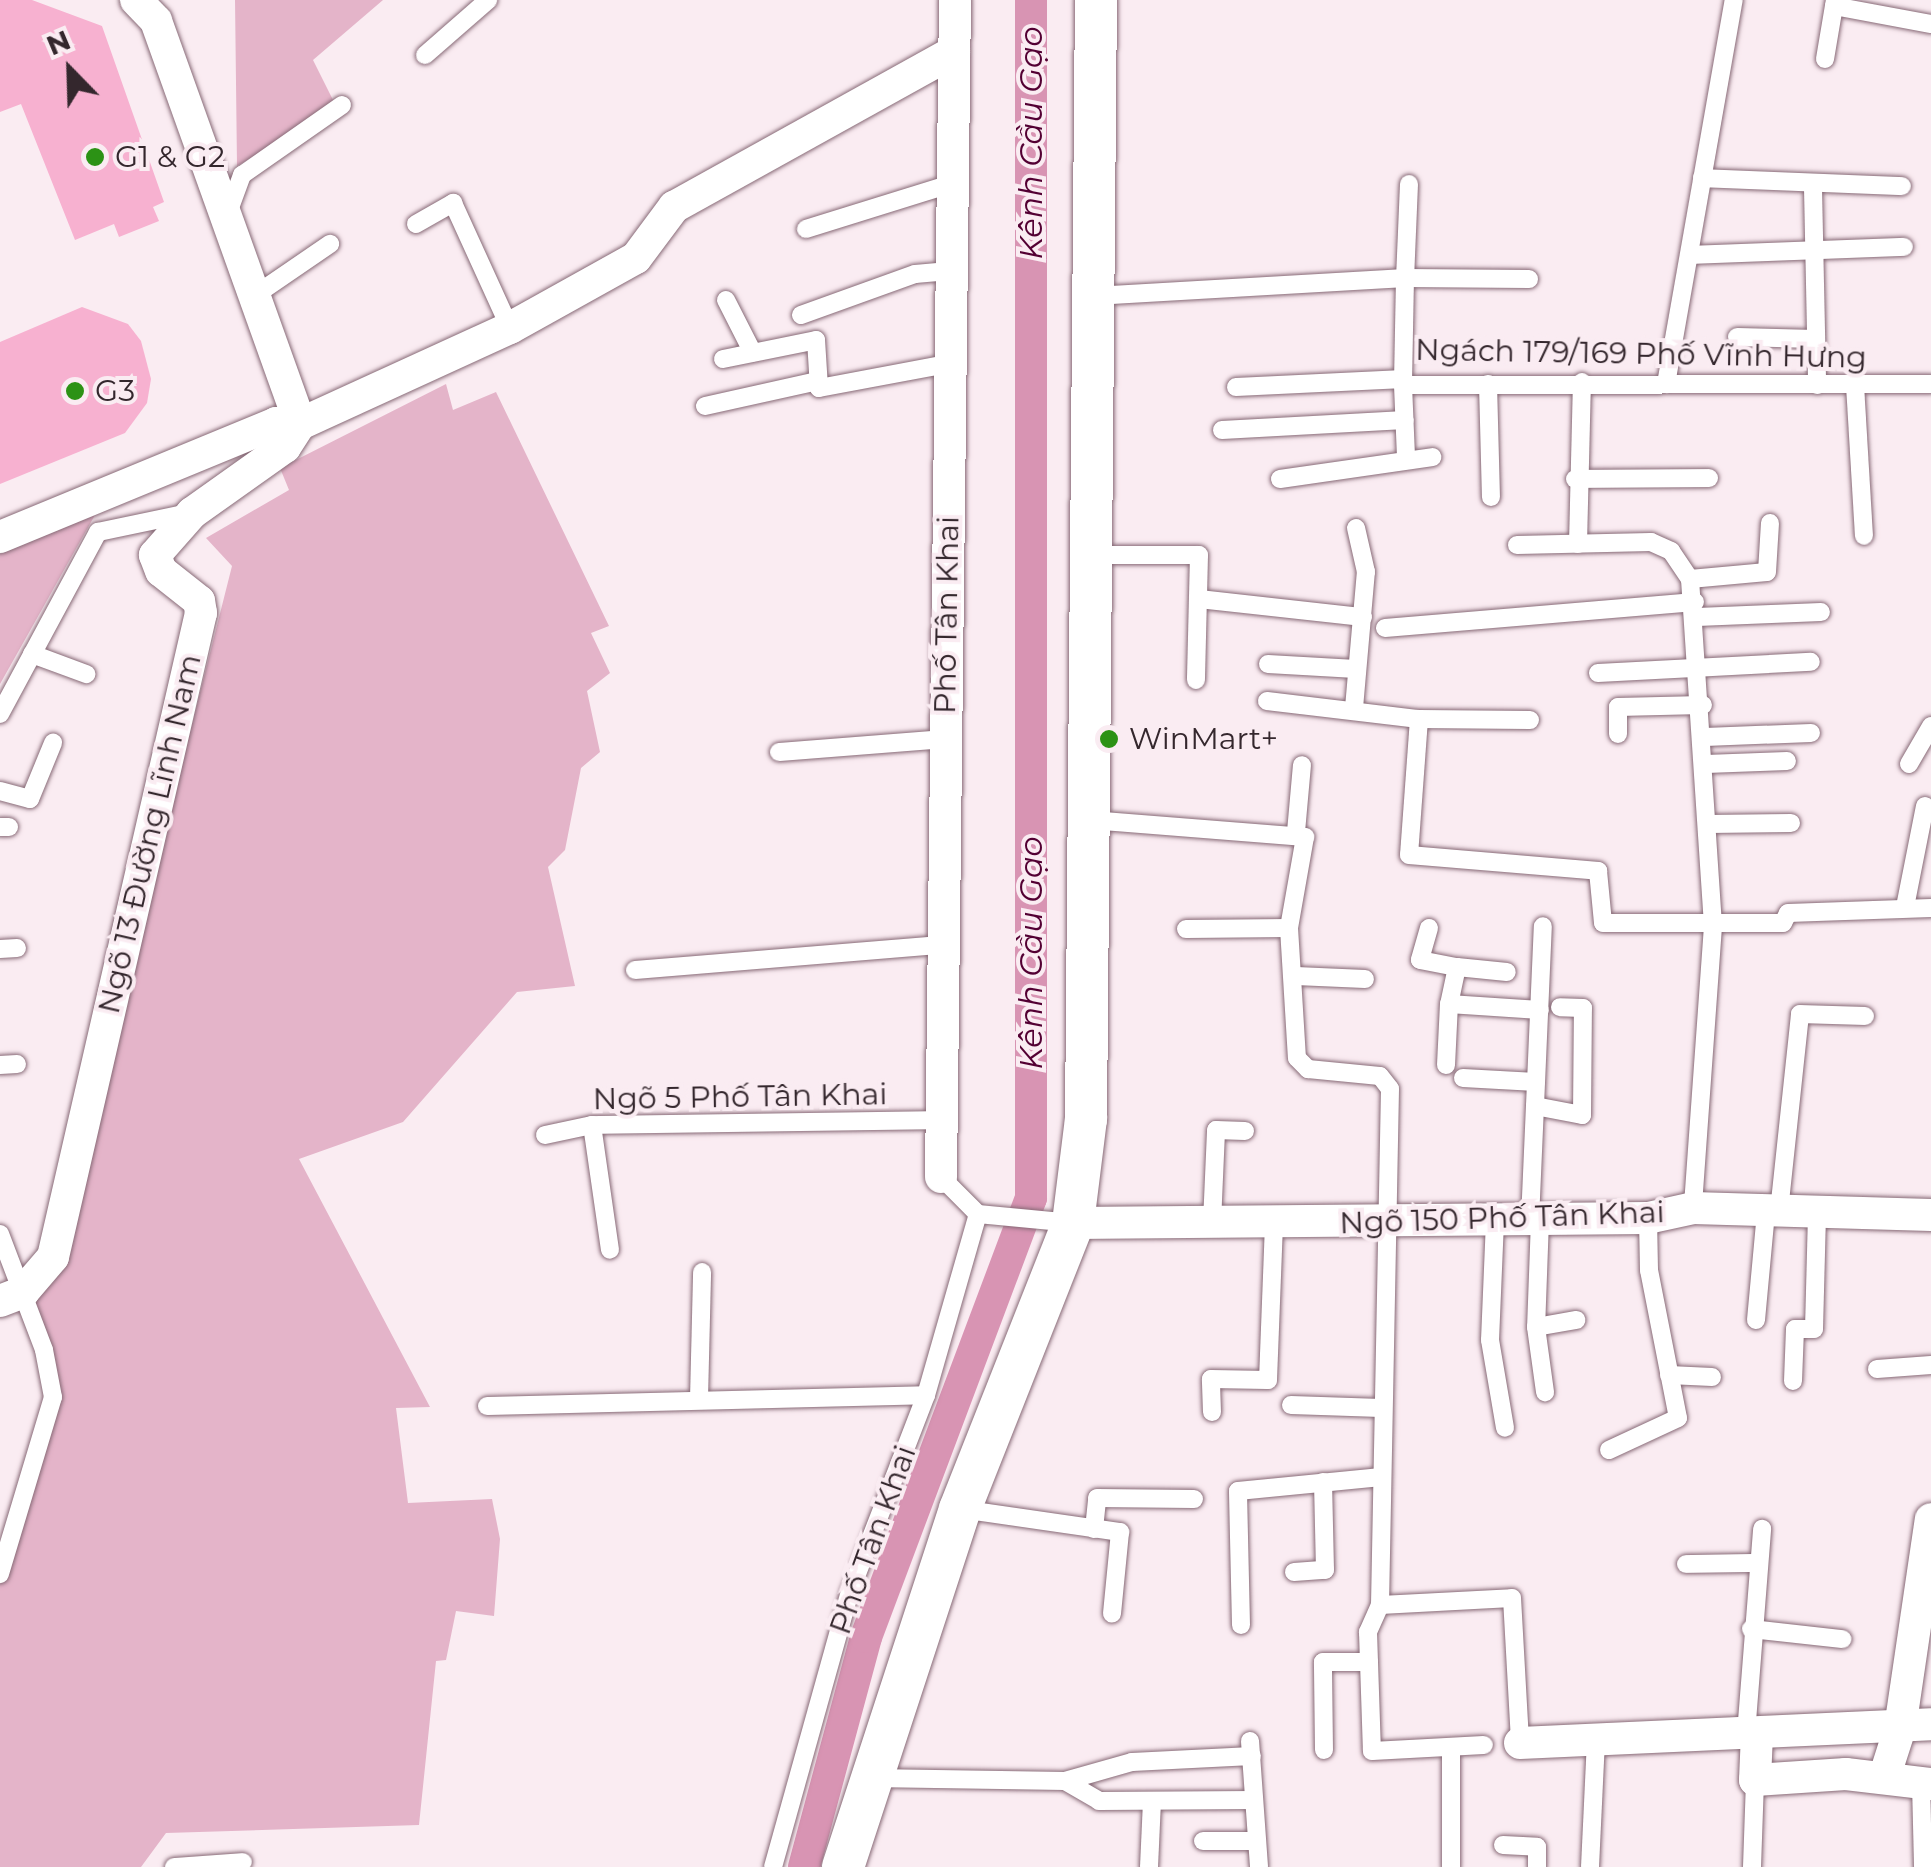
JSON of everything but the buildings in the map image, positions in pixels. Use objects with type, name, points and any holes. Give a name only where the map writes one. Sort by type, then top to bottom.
[{"type":"street","name":"Phố Tân Khai","points":[[941,1177],[938,1120],[955,0]]},
{"type":"street","points":[[843,1867],[866,1778],[1062,1222],[1086,1119],[1096,0]]},
{"type":"street","points":[[154,7],[250,298],[300,424]]},
{"type":"street","points":[[0,537],[276,423],[300,424],[510,328],[636,258],[674,207],[954,52]]},
{"type":"street","name":"Ngõ 13 Đường Lĩnh Nam","points":[[11,1296],[53,1257],[201,613],[199,600],[155,565],[158,546],[192,512],[285,447],[300,424]]},
{"type":"street","name":"Ngõ 150 Phố Tân Khai","points":[[1062,1222],[1383,1224],[1648,1218],[1692,1208],[1931,1215]]},
{"type":"street","points":[[1886,1775],[1916,1726],[1931,1519]]},
{"type":"street","points":[[1520,1743],[1916,1726]]},
{"type":"street","points":[[1752,1734],[1755,1780],[1886,1775],[1926,1784]]},
{"type":"lane","points":[[425,55],[488,0]]},
{"type":"lane","points":[[1666,384],[1734,0]]},
{"type":"lane","points":[[1825,59],[1834,3],[1931,24]]},
{"type":"lane","points":[[225,222],[242,175],[342,106]]},
{"type":"lane","points":[[1702,178],[1812,188],[1902,186]]},
{"type":"lane","points":[[806,228],[954,183]]},
{"type":"lane","name":"Ngách 179/169 Phố Vĩnh Hưng","points":[[1410,184],[1404,382],[1931,384]]},
{"type":"lane","points":[[1812,188],[1817,384]]},
{"type":"lane","points":[[416,224],[452,203],[510,328]]},
{"type":"lane","points":[[250,298],[330,244]]},
{"type":"lane","points":[[1691,255],[1813,254],[1904,247]]},
{"type":"lane","points":[[801,315],[915,274],[952,271]]},
{"type":"lane","points":[[1094,296],[1406,278],[1529,279]]},
{"type":"lane","points":[[726,300],[753,353]]},
{"type":"lane","points":[[1737,337],[1816,339]]},
{"type":"lane","points":[[723,359],[816,340],[819,388],[952,363]]},
{"type":"lane","points":[[705,406],[818,381]]},
{"type":"lane","points":[[1236,387],[1404,382],[1406,458]]},
{"type":"lane","points":[[1578,544],[1575,479],[1582,382]]},
{"type":"lane","points":[[1488,384],[1492,498]]},
{"type":"lane","points":[[1856,385],[1864,536]]},
{"type":"lane","points":[[1222,430],[1405,420]]},
{"type":"lane","points":[[1280,479],[1432,457]]},
{"type":"lane","points":[[1575,479],[1709,478]]},
{"type":"lane","points":[[0,714],[98,532],[192,512]]},
{"type":"lane","points":[[1690,578],[1768,572],[1770,523]]},
{"type":"lane","points":[[1354,708],[1366,572],[1356,528]]},
{"type":"lane","points":[[1516,545],[1659,544],[1690,578],[1701,668],[1713,926],[1692,1208]]},
{"type":"lane","points":[[1092,554],[1199,555],[1196,680]]},
{"type":"lane","points":[[1199,600],[1362,617]]},
{"type":"lane","points":[[1385,628],[1696,610],[1821,612]]},
{"type":"lane","points":[[32,654],[86,674]]},
{"type":"lane","points":[[1598,672],[1811,662]]},
{"type":"lane","points":[[1268,664],[1356,669]]},
{"type":"lane","points":[[1267,701],[1419,718],[1530,720]]},
{"type":"lane","points":[[1618,734],[1618,707],[1703,705]]},
{"type":"lane","points":[[1419,718],[1410,855],[1598,871],[1597,924],[1713,926],[1905,907],[1931,908]]},
{"type":"lane","points":[[1909,764],[1931,726]]},
{"type":"lane","points":[[1705,737],[1812,733]]},
{"type":"lane","points":[[779,752],[945,739]]},
{"type":"lane","points":[[0,791],[30,800],[53,743]]},
{"type":"lane","points":[[1706,764],[1787,761]]},
{"type":"lane","points":[[1296,832],[1302,766]]},
{"type":"lane","points":[[1905,907],[1925,806]]},
{"type":"lane","points":[[1089,820],[1296,832],[1305,841],[1289,928],[1302,1066],[1380,1076],[1390,1088],[1383,1224],[1380,1605],[1368,1632],[1372,1751],[1484,1745]]},
{"type":"lane","points":[[1708,824],[1791,823]]},
{"type":"lane","points":[[1543,926],[1535,1220],[1536,1326],[1545,1392]]},
{"type":"lane","points":[[1186,929],[1289,928]]},
{"type":"lane","points":[[1429,928],[1420,960],[1507,972]]},
{"type":"lane","points":[[634,970],[941,945]]},
{"type":"lane","points":[[1446,1065],[1448,1004],[1458,966]]},
{"type":"lane","points":[[1296,976],[1364,978]]},
{"type":"lane","points":[[1448,1004],[1540,1010]]},
{"type":"lane","points":[[1536,1106],[1582,1115],[1583,1008],[1560,1007]]},
{"type":"lane","points":[[1756,1320],[1800,1014],[1864,1016]]},
{"type":"lane","points":[[1463,1078],[1536,1082]]},
{"type":"lane","name":"Ngõ 5 Phố Tân Khai","points":[[545,1135],[592,1125],[938,1120]]},
{"type":"lane","points":[[592,1125],[610,1250]]},
{"type":"lane","points":[[1212,1224],[1216,1130],[1245,1131]]},
{"type":"lane","name":"Phố Tân Khai","points":[[773,1867],[850,1592],[926,1395],[985,1214],[941,1177]]},
{"type":"lane","points":[[985,1214],[1062,1222]]},
{"type":"lane","points":[[1793,1382],[1795,1328],[1814,1329],[1817,1214]]},
{"type":"lane","points":[[1609,1450],[1678,1418],[1648,1218]]},
{"type":"lane","points":[[1495,1221],[1490,1340],[1505,1428]]},
{"type":"lane","points":[[1212,1412],[1212,1379],[1268,1380],[1274,1224]]},
{"type":"lane","points":[[0,1234],[11,1296],[53,1397],[0,1574]]},
{"type":"lane","points":[[699,1399],[702,1272]]},
{"type":"lane","points":[[1536,1326],[1576,1320]]},
{"type":"lane","points":[[1877,1369],[1931,1364]]},
{"type":"lane","points":[[1669,1375],[1712,1377]]},
{"type":"lane","points":[[487,1406],[926,1395]]},
{"type":"lane","points":[[1291,1405],[1382,1408]]},
{"type":"lane","points":[[1241,1625],[1238,1490],[1382,1477]]},
{"type":"lane","points":[[1294,1572],[1325,1570],[1323,1482]]},
{"type":"lane","points":[[1094,1529],[1097,1498],[1194,1499]]},
{"type":"lane","points":[[960,1509],[1120,1532],[1112,1614]]},
{"type":"lane","points":[[1752,1734],[1751,1629],[1762,1530]]},
{"type":"lane","points":[[1686,1564],[1758,1563]]},
{"type":"lane","points":[[1380,1605],[1512,1598],[1520,1743]]},
{"type":"lane","points":[[1751,1629],[1842,1639]]},
{"type":"lane","points":[[1324,1750],[1323,1662],[1370,1662]]},
{"type":"lane","points":[[1590,1867],[1596,1740]]},
{"type":"lane","points":[[1451,1747],[1451,1867]]},
{"type":"lane","points":[[866,1778],[1065,1781],[1132,1762],[1251,1748],[1259,1867]]},
{"type":"lane","points":[[1752,1867],[1755,1780]]},
{"type":"lane","points":[[1065,1781],[1099,1801],[1254,1800]]},
{"type":"lane","points":[[1924,1867],[1926,1784]]},
{"type":"lane","points":[[1149,1867],[1152,1800]]},
{"type":"lane","points":[[1203,1842],[1258,1842]]},
{"type":"lane","points":[[1503,1845],[1538,1847],[1537,1867]]},
{"type":"lane","points":[[174,1867],[243,1862]]},
{"type":"shaded area","points":[[235,0],[383,0],[313,60],[337,108],[237,166]]},
{"type":"shaded area","points":[[446,384],[453,410],[496,392],[609,626],[591,633],[610,673],[587,691],[600,752],[581,768],[565,850],[548,867],[575,986],[517,992],[403,1122],[299,1159],[430,1407],[396,1408],[408,1503],[492,1499],[500,1539],[494,1616],[456,1611],[446,1660],[436,1661],[419,1825],[166,1833],[141,1867],[0,1867],[0,1578],[59,1394],[30,1292],[57,1259],[232,566],[206,538],[289,490],[280,468]]},
{"type":"shaded area","points":[[95,515],[0,684],[0,554]]},
{"type":"waterway","name":"Kênh Cầu Gạo","points":[[804,1867],[866,1637],[1031,1198],[1031,0]]},
{"type":"place","name":"G1 & G2","points":[[95,157]]},
{"type":"place","name":"G3","points":[[75,391]]},
{"type":"place","name":"WinMart+","points":[[1109,739]]}]
